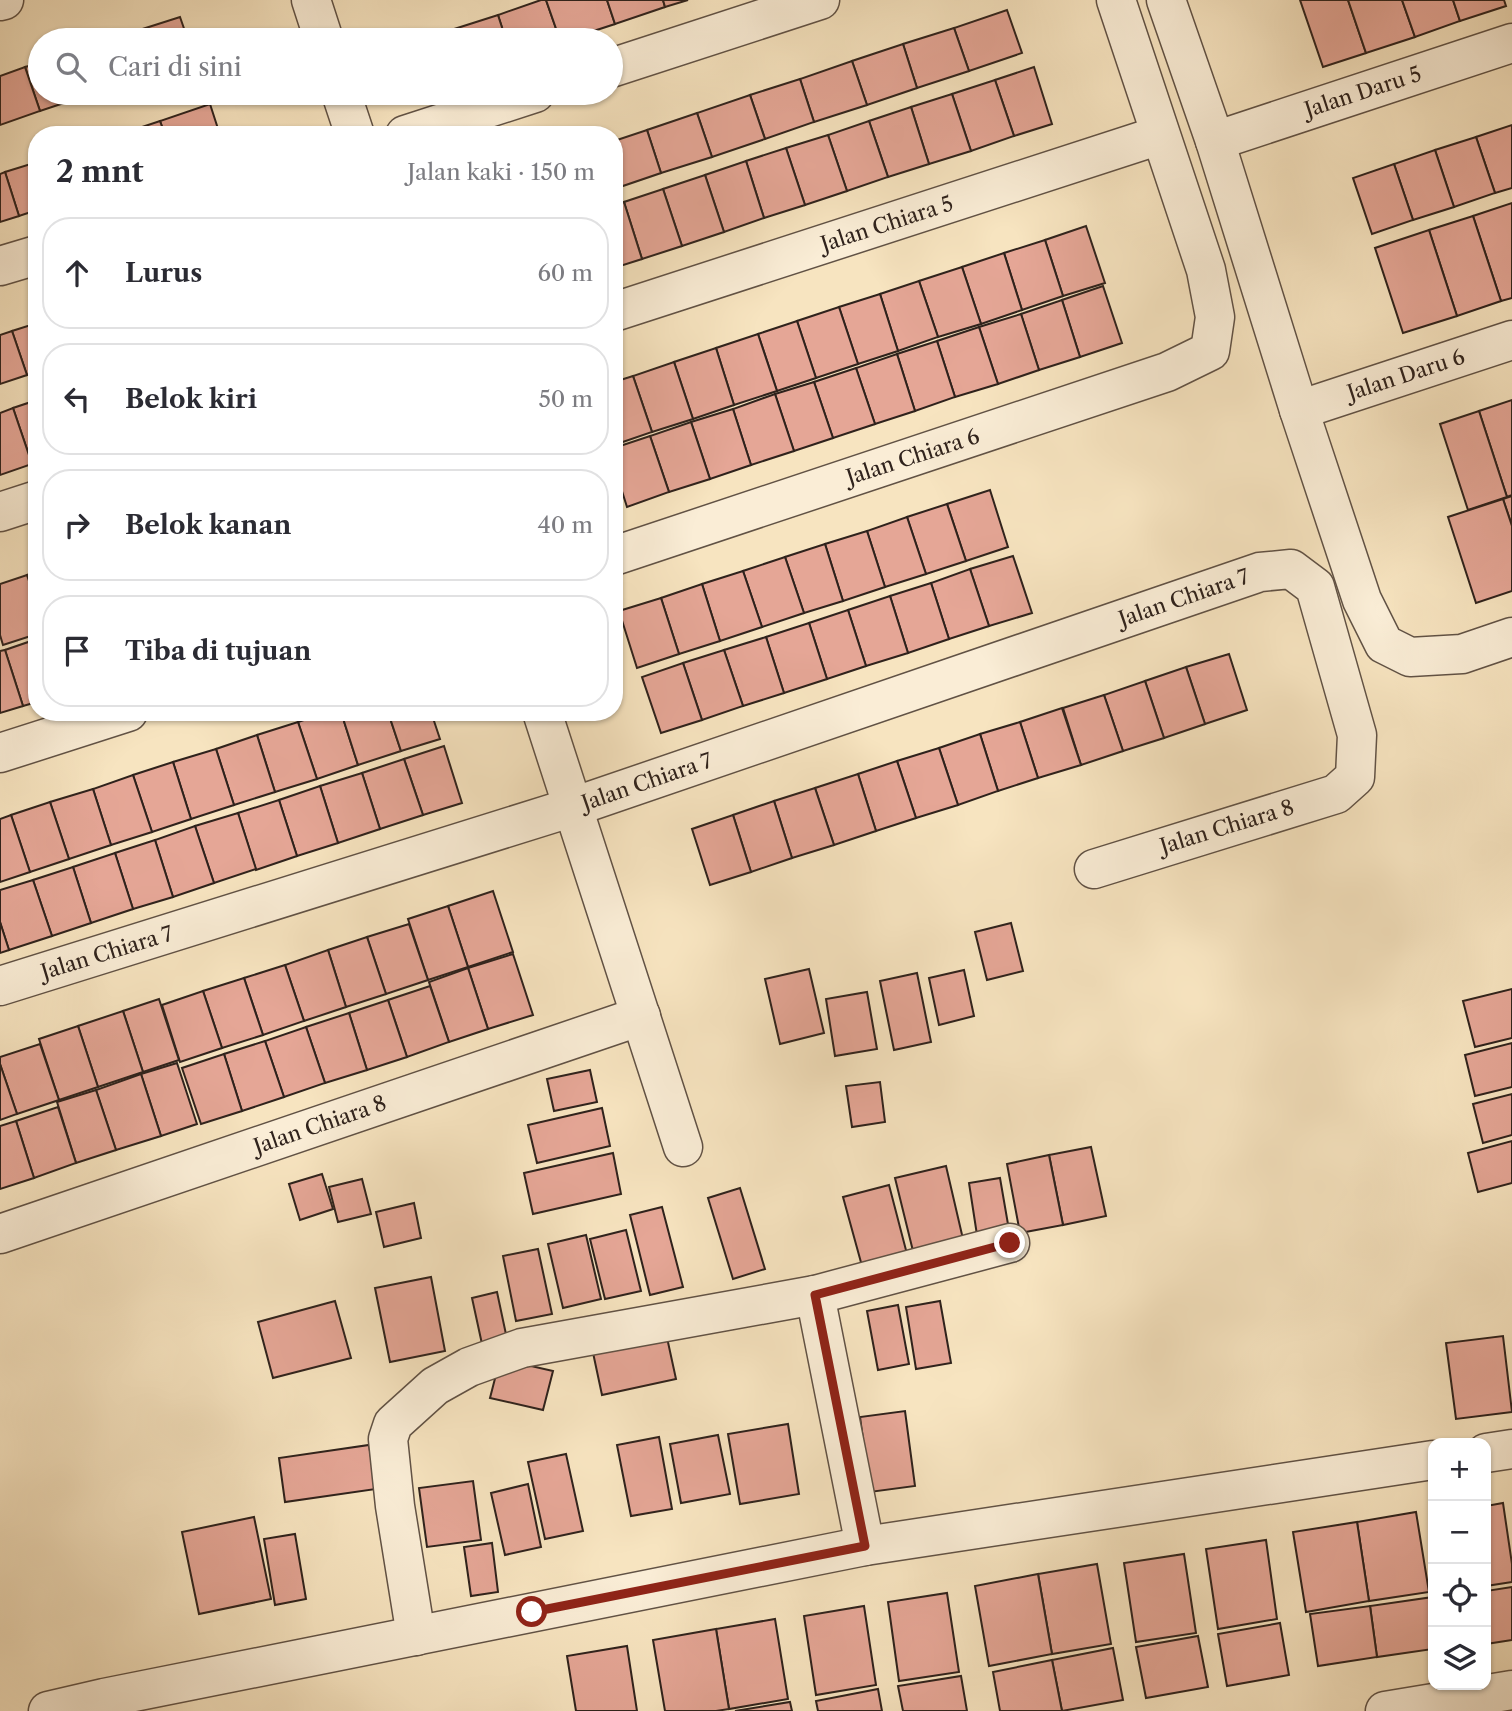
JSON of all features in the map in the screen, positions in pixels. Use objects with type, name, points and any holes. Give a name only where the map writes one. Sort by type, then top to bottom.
[{"type":"street","points":[[311,0],[320,28]]},
{"type":"street","points":[[623,64],[820,0]]},
{"type":"street","points":[[1116,0],[1160,135]]},
{"type":"street","points":[[1166,0],[1215,141],[1362,600],[1384,644],[1410,657],[1462,654],[1512,637]]},
{"type":"street","name":"Jalan Daru 5","points":[[1215,141],[1512,43]]},
{"type":"street","points":[[345,105],[352,126]]},
{"type":"street","points":[[433,126],[498,105]]},
{"type":"street","name":"Jalan Chiara 5","points":[[623,309],[1160,135]]},
{"type":"street","name":"Jalan Chiara 6","points":[[623,553],[1167,372],[1210,351],[1215,317],[1206,270],[1160,135]]},
{"type":"street","points":[[0,267],[28,257]]},
{"type":"street","name":"Jalan Daru 6","points":[[1299,410],[1512,340]]},
{"type":"street","points":[[0,512],[28,503]]},
{"type":"street","name":"Jalan Chiara 8","points":[[1094,869],[1336,794],[1355,777],[1357,735],[1315,587],[1291,569]]},
{"type":"street","name":"Jalan Chiara 7","points":[[0,986],[573,807],[1260,572],[1291,569]]},
{"type":"street","points":[[0,753],[100,721]]},
{"type":"street","points":[[545,721],[684,1147]]},
{"type":"street","name":"Jalan Chiara 8","points":[[0,1234],[641,1016]]},
{"type":"street","points":[[416,1636],[395,1506],[388,1439],[393,1424],[435,1386],[469,1367],[522,1348],[815,1295],[1010,1243]]},
{"type":"street","points":[[815,1295],[865,1546]]},
{"type":"street","points":[[1491,1451],[1512,1449]]},
{"type":"street","points":[[48,1711],[865,1546],[1428,1461]]},
{"type":"street","points":[[1385,1711],[1512,1690]]},
{"type":"building","points":[[546,0],[556,28],[502,28],[498,15]]},
{"type":"building","points":[[546,0],[607,0],[615,24],[603,28],[556,28]]},
{"type":"building","points":[[607,0],[663,0],[665,7],[615,24]]},
{"type":"building","points":[[663,0],[688,0],[665,7]]},
{"type":"building","points":[[1300,0],[1348,0],[1366,53],[1323,67]]},
{"type":"building","points":[[1348,0],[1402,0],[1415,37],[1366,53]]},
{"type":"building","points":[[1402,0],[1453,0],[1460,21],[1415,37]]},
{"type":"building","points":[[1453,0],[1504,0],[1506,6],[1460,21]]},
{"type":"building","points":[[1007,10],[1022,53],[969,71],[954,28]]},
{"type":"building","points":[[498,15],[502,28],[457,28]]},
{"type":"building","points":[[180,17],[184,28],[146,28]]},
{"type":"building","points":[[954,28],[969,71],[917,88],[903,44]]},
{"type":"building","points":[[903,44],[917,88],[867,105],[852,61]]},
{"type":"building","points":[[852,61],[867,105],[814,122],[800,79]]},
{"type":"building","points":[[25,67],[28,76],[28,105],[38,105],[40,111],[0,125],[0,76]]},
{"type":"building","points":[[1034,67],[1052,124],[1014,136],[995,80]]},
{"type":"building","points":[[800,79],[814,122],[765,139],[750,95]]},
{"type":"building","points":[[995,80],[1014,136],[971,151],[952,94]]},
{"type":"building","points":[[952,94],[971,151],[929,164],[911,107]]},
{"type":"building","points":[[750,95],[765,139],[712,157],[697,113]]},
{"type":"building","points":[[38,105],[58,105],[40,111]]},
{"type":"building","points":[[210,105],[217,126],[162,126],[160,121]]},
{"type":"building","points":[[911,107],[929,164],[888,177],[869,121]]},
{"type":"building","points":[[697,113],[712,157],[661,173],[647,130]]},
{"type":"building","points":[[160,121],[162,126],[145,126]]},
{"type":"building","points":[[869,121],[888,177],[847,191],[828,135]]},
{"type":"building","points":[[1512,125],[1512,188],[1495,193],[1476,137]]},
{"type":"building","points":[[647,130],[661,173],[623,186],[623,138]]},
{"type":"building","points":[[828,135],[847,191],[805,205],[786,148]]},
{"type":"building","points":[[1476,137],[1495,193],[1454,207],[1435,150]]},
{"type":"building","points":[[786,148],[805,205],[764,218],[746,161]]},
{"type":"building","points":[[1435,150],[1454,207],[1413,220],[1394,164]]},
{"type":"building","points":[[746,161],[764,218],[724,232],[705,175]]},
{"type":"building","points":[[1394,164],[1413,220],[1372,234],[1353,178]]},
{"type":"building","points":[[28,165],[28,213],[19,216],[5,172]]},
{"type":"building","points":[[5,172],[19,216],[0,222],[0,174]]},
{"type":"building","points":[[705,175],[724,232],[682,246],[663,189]]},
{"type":"building","points":[[663,189],[682,246],[642,259],[624,202]]},
{"type":"building","points":[[623,202],[642,259],[623,265]]},
{"type":"building","points":[[1512,203],[1512,298],[1501,301],[1473,216]]},
{"type":"building","points":[[1473,216],[1501,301],[1457,316],[1429,230]]},
{"type":"building","points":[[1086,226],[1105,283],[1063,296],[1045,240]]},
{"type":"building","points":[[1429,230],[1457,316],[1403,333],[1375,248]]},
{"type":"building","points":[[1045,240],[1063,296],[1022,310],[1004,253]]},
{"type":"building","points":[[1004,253],[1022,310],[981,324],[962,267]]},
{"type":"building","points":[[962,267],[981,324],[938,337],[919,281]]},
{"type":"building","points":[[919,281],[938,337],[898,351],[880,294]]},
{"type":"building","points":[[1103,286],[1122,343],[1080,357],[1062,300]]},
{"type":"building","points":[[880,294],[898,351],[858,364],[839,307]]},
{"type":"building","points":[[1062,300],[1080,357],[1039,370],[1021,314]]},
{"type":"building","points":[[839,307],[858,364],[816,378],[797,321]]},
{"type":"building","points":[[1021,314],[1039,370],[998,384],[979,327]]},
{"type":"building","points":[[797,321],[816,378],[777,391],[758,334]]},
{"type":"building","points":[[28,326],[28,375],[27,375],[12,331]]},
{"type":"building","points":[[979,327],[998,384],[955,397],[937,341]]},
{"type":"building","points":[[12,331],[27,375],[0,384],[0,335]]},
{"type":"building","points":[[758,334],[777,391],[734,405],[716,348]]},
{"type":"building","points":[[937,341],[955,397],[915,411],[897,354]]},
{"type":"building","points":[[716,348],[734,405],[693,419],[674,362]]},
{"type":"building","points":[[897,354],[915,411],[875,424],[856,368]]},
{"type":"building","points":[[674,362],[693,419],[652,432],[633,376]]},
{"type":"building","points":[[856,368],[875,424],[833,438],[814,382]]},
{"type":"building","points":[[633,376],[652,432],[623,442],[623,379]]},
{"type":"building","points":[[814,382],[833,438],[794,451],[775,394]]},
{"type":"building","points":[[775,394],[794,451],[751,465],[733,409]]},
{"type":"building","points":[[1512,400],[1512,495],[1507,497],[1479,411]]},
{"type":"building","points":[[28,403],[28,452],[13,408]]},
{"type":"building","points":[[13,408],[28,452],[28,465],[0,475],[0,413]]},
{"type":"building","points":[[733,409],[751,465],[710,479],[691,422]]},
{"type":"building","points":[[1479,411],[1507,497],[1468,510],[1440,424]]},
{"type":"building","points":[[691,422],[710,479],[669,492],[650,436]]},
{"type":"building","points":[[650,436],[669,492],[627,507],[623,494],[623,445]]},
{"type":"building","points":[[990,490],[1008,547],[966,561],[947,504]]},
{"type":"building","points":[[1512,496],[1512,526],[1503,499]]},
{"type":"building","points":[[1503,499],[1512,526],[1512,591],[1476,603],[1448,517]]},
{"type":"building","points":[[947,504],[966,561],[926,574],[907,517]]},
{"type":"building","points":[[907,517],[926,574],[885,587],[867,531]]},
{"type":"building","points":[[867,531],[885,587],[843,601],[825,544]]},
{"type":"building","points":[[825,544],[843,601],[804,613],[785,557]]},
{"type":"building","points":[[1013,556],[1032,613],[989,626],[970,569]]},
{"type":"building","points":[[785,557],[804,613],[762,627],[743,571]]},
{"type":"building","points":[[970,569],[989,626],[949,639],[931,583]]},
{"type":"building","points":[[743,571],[762,627],[720,641],[702,584]]},
{"type":"building","points":[[27,575],[28,578],[28,637],[3,645],[0,635],[0,584]]},
{"type":"building","points":[[931,583],[949,639],[908,653],[890,596]]},
{"type":"building","points":[[702,584],[720,641],[679,654],[661,598]]},
{"type":"building","points":[[890,596],[908,653],[866,666],[848,610]]},
{"type":"building","points":[[661,598],[679,654],[637,668],[623,624],[623,610]]},
{"type":"building","points":[[848,610],[866,666],[827,679],[809,623]]},
{"type":"building","points":[[809,623],[827,679],[784,693],[766,637]]},
{"type":"building","points":[[766,637],[784,693],[743,706],[724,650]]},
{"type":"building","points":[[28,642],[28,705],[23,706],[5,650]]},
{"type":"building","points":[[5,650],[23,706],[0,713],[0,651]]},
{"type":"building","points":[[724,650],[743,706],[702,720],[683,663]]},
{"type":"building","points":[[1229,654],[1247,710],[1205,724],[1186,667]]},
{"type":"building","points":[[683,663],[702,720],[661,733],[642,677]]},
{"type":"building","points":[[1186,667],[1205,724],[1164,738],[1145,681]]},
{"type":"building","points":[[1145,681],[1164,738],[1123,751],[1104,695]]},
{"type":"building","points":[[1104,695],[1123,751],[1081,765],[1063,708]]},
{"type":"building","points":[[1062,708],[1081,765],[1038,778],[1020,722]]},
{"type":"building","points":[[344,721],[358,765],[317,779],[298,722]]},
{"type":"building","points":[[344,721],[391,721],[401,751],[358,765]]},
{"type":"building","points":[[391,721],[434,721],[440,739],[401,751]]},
{"type":"building","points":[[298,722],[317,779],[275,792],[257,735]]},
{"type":"building","points":[[1020,722],[1038,778],[998,791],[980,734]]},
{"type":"building","points":[[980,734],[998,791],[958,805],[939,748]]},
{"type":"building","points":[[257,735],[275,792],[234,805],[216,749]]},
{"type":"building","points":[[444,746],[462,803],[423,815],[404,759]]},
{"type":"building","points":[[939,748],[958,805],[916,818],[897,761]]},
{"type":"building","points":[[216,749],[234,805],[191,819],[173,762]]},
{"type":"building","points":[[404,759],[423,815],[380,829],[362,773]]},
{"type":"building","points":[[897,761],[916,818],[876,831],[858,774]]},
{"type":"building","points":[[173,762],[191,819],[152,832],[133,775]]},
{"type":"building","points":[[362,773],[380,829],[338,843],[320,786]]},
{"type":"building","points":[[858,774],[876,831],[834,845],[815,788]]},
{"type":"building","points":[[133,775],[152,832],[111,845],[93,789]]},
{"type":"building","points":[[320,786],[338,843],[297,856],[279,800]]},
{"type":"building","points":[[815,788],[834,845],[792,858],[774,801]]},
{"type":"building","points":[[93,789],[111,845],[69,859],[50,802]]},
{"type":"building","points":[[279,800],[297,856],[256,870],[238,813]]},
{"type":"building","points":[[774,801],[792,858],[751,872],[733,815]]},
{"type":"building","points":[[50,802],[69,859],[30,872],[11,815]]},
{"type":"building","points":[[238,813],[256,869],[214,883],[195,826]]},
{"type":"building","points":[[11,815],[30,872],[0,882],[0,819]]},
{"type":"building","points":[[733,815],[751,872],[710,885],[692,829]]},
{"type":"building","points":[[195,826],[214,883],[173,897],[155,840]]},
{"type":"building","points":[[155,840],[173,897],[133,909],[115,853]]},
{"type":"building","points":[[115,853],[133,909],[91,923],[73,867]]},
{"type":"building","points":[[73,867],[91,923],[52,936],[33,880]]},
{"type":"building","points":[[33,880],[52,936],[9,950],[0,922],[0,890]]},
{"type":"building","points":[[493,891],[513,952],[468,967],[448,906]]},
{"type":"building","points":[[448,906],[468,967],[428,980],[408,919]]},
{"type":"building","points":[[0,922],[9,950],[0,953]]},
{"type":"building","points":[[1011,923],[1023,971],[987,980],[975,932]]},
{"type":"building","points":[[409,924],[428,980],[386,994],[367,937]]},
{"type":"building","points":[[367,937],[386,994],[346,1007],[328,950]]},
{"type":"building","points":[[328,950],[346,1007],[304,1021],[285,965]]},
{"type":"building","points":[[513,954],[533,1015],[488,1029],[468,968]]},
{"type":"building","points":[[285,965],[304,1021],[263,1035],[244,978]]},
{"type":"building","points":[[468,968],[488,1029],[449,1042],[429,982]]},
{"type":"building","points":[[809,969],[824,1033],[780,1044],[765,979]]},
{"type":"building","points":[[964,970],[974,1016],[939,1025],[929,978]]},
{"type":"building","points":[[917,973],[931,1042],[894,1050],[880,981]]},
{"type":"building","points":[[244,978],[263,1035],[222,1048],[203,991]]},
{"type":"building","points":[[430,986],[449,1042],[407,1057],[388,1000]]},
{"type":"building","points":[[1512,989],[1512,1038],[1475,1047],[1463,1001]]},
{"type":"building","points":[[203,991],[222,1048],[180,1062],[162,1005]]},
{"type":"building","points":[[867,992],[877,1049],[835,1056],[826,999]]},
{"type":"building","points":[[159,999],[179,1060],[143,1072],[123,1011]]},
{"type":"building","points":[[388,1000],[407,1057],[367,1070],[349,1013]]},
{"type":"building","points":[[123,1011],[143,1072],[98,1087],[78,1026]]},
{"type":"building","points":[[349,1013],[367,1070],[325,1083],[306,1027]]},
{"type":"building","points":[[78,1026],[98,1087],[59,1100],[39,1039]]},
{"type":"building","points":[[306,1027],[325,1083],[284,1097],[265,1041]]},
{"type":"building","points":[[265,1041],[284,1097],[242,1111],[224,1054]]},
{"type":"building","points":[[1512,1043],[1512,1087],[1475,1096],[1465,1055]]},
{"type":"building","points":[[40,1044],[59,1100],[17,1114],[0,1057]]},
{"type":"building","points":[[224,1054],[242,1111],[201,1124],[182,1068]]},
{"type":"building","points":[[177,1063],[197,1124],[161,1136],[141,1074]]},
{"type":"building","points":[[0,1064],[17,1114],[0,1120]]},
{"type":"building","points":[[590,1070],[597,1102],[554,1111],[547,1079]]},
{"type":"building","points":[[141,1074],[161,1136],[116,1150],[96,1090]]},
{"type":"building","points":[[880,1082],[885,1122],[852,1127],[846,1086]]},
{"type":"building","points":[[96,1090],[116,1150],[76,1163],[57,1102]]},
{"type":"building","points":[[1512,1094],[1512,1135],[1483,1143],[1473,1104]]},
{"type":"building","points":[[58,1107],[76,1163],[34,1178],[16,1121]]},
{"type":"building","points":[[602,1108],[610,1146],[537,1163],[528,1125]]},
{"type":"building","points":[[16,1121],[34,1178],[0,1189],[0,1126]]},
{"type":"building","points":[[1512,1141],[1512,1183],[1478,1192],[1468,1153]]},
{"type":"building","points":[[1091,1147],[1106,1216],[1063,1225],[1049,1155]]},
{"type":"building","points":[[613,1153],[621,1194],[533,1214],[524,1173]]},
{"type":"building","points":[[1049,1155],[1063,1225],[1020,1233],[1007,1164]]},
{"type":"building","points":[[946,1166],[963,1239],[913,1251],[895,1178]]},
{"type":"building","points":[[322,1174],[333,1209],[300,1220],[289,1184]]},
{"type":"building","points":[[1000,1178],[1009,1230],[977,1235],[969,1183]]},
{"type":"building","points":[[362,1179],[371,1214],[338,1222],[329,1187]]},
{"type":"building","points":[[889,1185],[907,1254],[862,1266],[843,1197]]},
{"type":"building","points":[[740,1188],[765,1269],[733,1279],[708,1198]]},
{"type":"building","points":[[414,1203],[421,1238],[384,1247],[376,1212]]},
{"type":"building","points":[[662,1207],[683,1287],[650,1295],[630,1215]]},
{"type":"building","points":[[626,1230],[641,1291],[605,1299],[590,1239]]},
{"type":"building","points":[[586,1235],[601,1299],[563,1308],[548,1244]]},
{"type":"building","points":[[538,1249],[552,1314],[516,1321],[503,1256]]},
{"type":"building","points":[[431,1277],[445,1351],[390,1362],[375,1288]]},
{"type":"building","points":[[497,1292],[507,1339],[482,1344],[472,1298]]},
{"type":"building","points":[[335,1301],[351,1358],[273,1378],[258,1322]]},
{"type":"building","points":[[940,1301],[951,1363],[916,1369],[906,1307]]},
{"type":"building","points":[[898,1305],[909,1364],[878,1370],[867,1311]]},
{"type":"building","points":[[666,1333],[676,1379],[602,1395],[592,1348]]},
{"type":"building","points":[[1503,1336],[1512,1412],[1456,1419],[1446,1343]]},
{"type":"building","points":[[500,1359],[553,1371],[543,1410],[490,1398]]},
{"type":"building","points":[[905,1411],[915,1486],[870,1492],[860,1417]]},
{"type":"building","points":[[788,1424],[799,1494],[740,1504],[728,1434]]},
{"type":"building","points":[[718,1435],[730,1494],[681,1503],[670,1444]]},
{"type":"building","points":[[659,1437],[672,1509],[631,1516],[617,1445]]},
{"type":"building","points":[[369,1445],[376,1489],[285,1502],[279,1458]]},
{"type":"building","points":[[566,1454],[583,1531],[545,1539],[528,1462]]},
{"type":"building","points":[[473,1481],[481,1540],[427,1547],[419,1488]]},
{"type":"building","points":[[528,1484],[541,1547],[505,1555],[491,1493]]},
{"type":"building","points":[[1503,1503],[1512,1582],[1491,1585],[1491,1564],[1491,1505]]},
{"type":"building","points":[[1416,1512],[1428,1592],[1369,1601],[1357,1522]]},
{"type":"building","points":[[254,1517],[271,1599],[199,1614],[182,1532]]},
{"type":"building","points":[[1357,1522],[1369,1601],[1306,1612],[1293,1532]]},
{"type":"building","points":[[295,1534],[306,1599],[275,1605],[264,1539]]},
{"type":"building","points":[[1266,1540],[1277,1619],[1218,1629],[1206,1549]]},
{"type":"building","points":[[492,1543],[498,1592],[471,1596],[464,1547]]},
{"type":"building","points":[[1184,1554],[1196,1633],[1136,1642],[1124,1563]]},
{"type":"building","points":[[1097,1564],[1111,1644],[1052,1654],[1038,1574]]},
{"type":"building","points":[[1038,1574],[1052,1654],[989,1666],[975,1586]]},
{"type":"building","points":[[1512,1587],[1512,1640],[1491,1643],[1491,1590]]},
{"type":"building","points":[[947,1593],[959,1672],[899,1681],[888,1602]]},
{"type":"building","points":[[1428,1598],[1428,1650],[1377,1657],[1370,1606]]},
{"type":"building","points":[[864,1606],[876,1685],[816,1695],[804,1616]]},
{"type":"building","points":[[1370,1606],[1377,1657],[1318,1666],[1310,1614]]},
{"type":"building","points":[[775,1619],[788,1699],[729,1709],[716,1629]]},
{"type":"building","points":[[1280,1623],[1289,1675],[1227,1686],[1218,1634]]},
{"type":"building","points":[[716,1629],[729,1709],[665,1711],[653,1640]]},
{"type":"building","points":[[1198,1636],[1208,1687],[1146,1698],[1136,1647]]},
{"type":"building","points":[[627,1646],[637,1711],[576,1711],[567,1656]]},
{"type":"building","points":[[1113,1648],[1123,1700],[1062,1711],[1052,1660]]},
{"type":"building","points":[[1052,1660],[1062,1711],[1000,1711],[993,1672]]},
{"type":"building","points":[[961,1676],[967,1711],[903,1711],[898,1686]]},
{"type":"building","points":[[878,1689],[882,1711],[818,1711],[816,1701]]},
{"type":"building","points":[[790,1702],[792,1711],[735,1711]]},
{"type":"route","points":[[532,1612],[865,1546],[815,1295],[1010,1243]]}]
